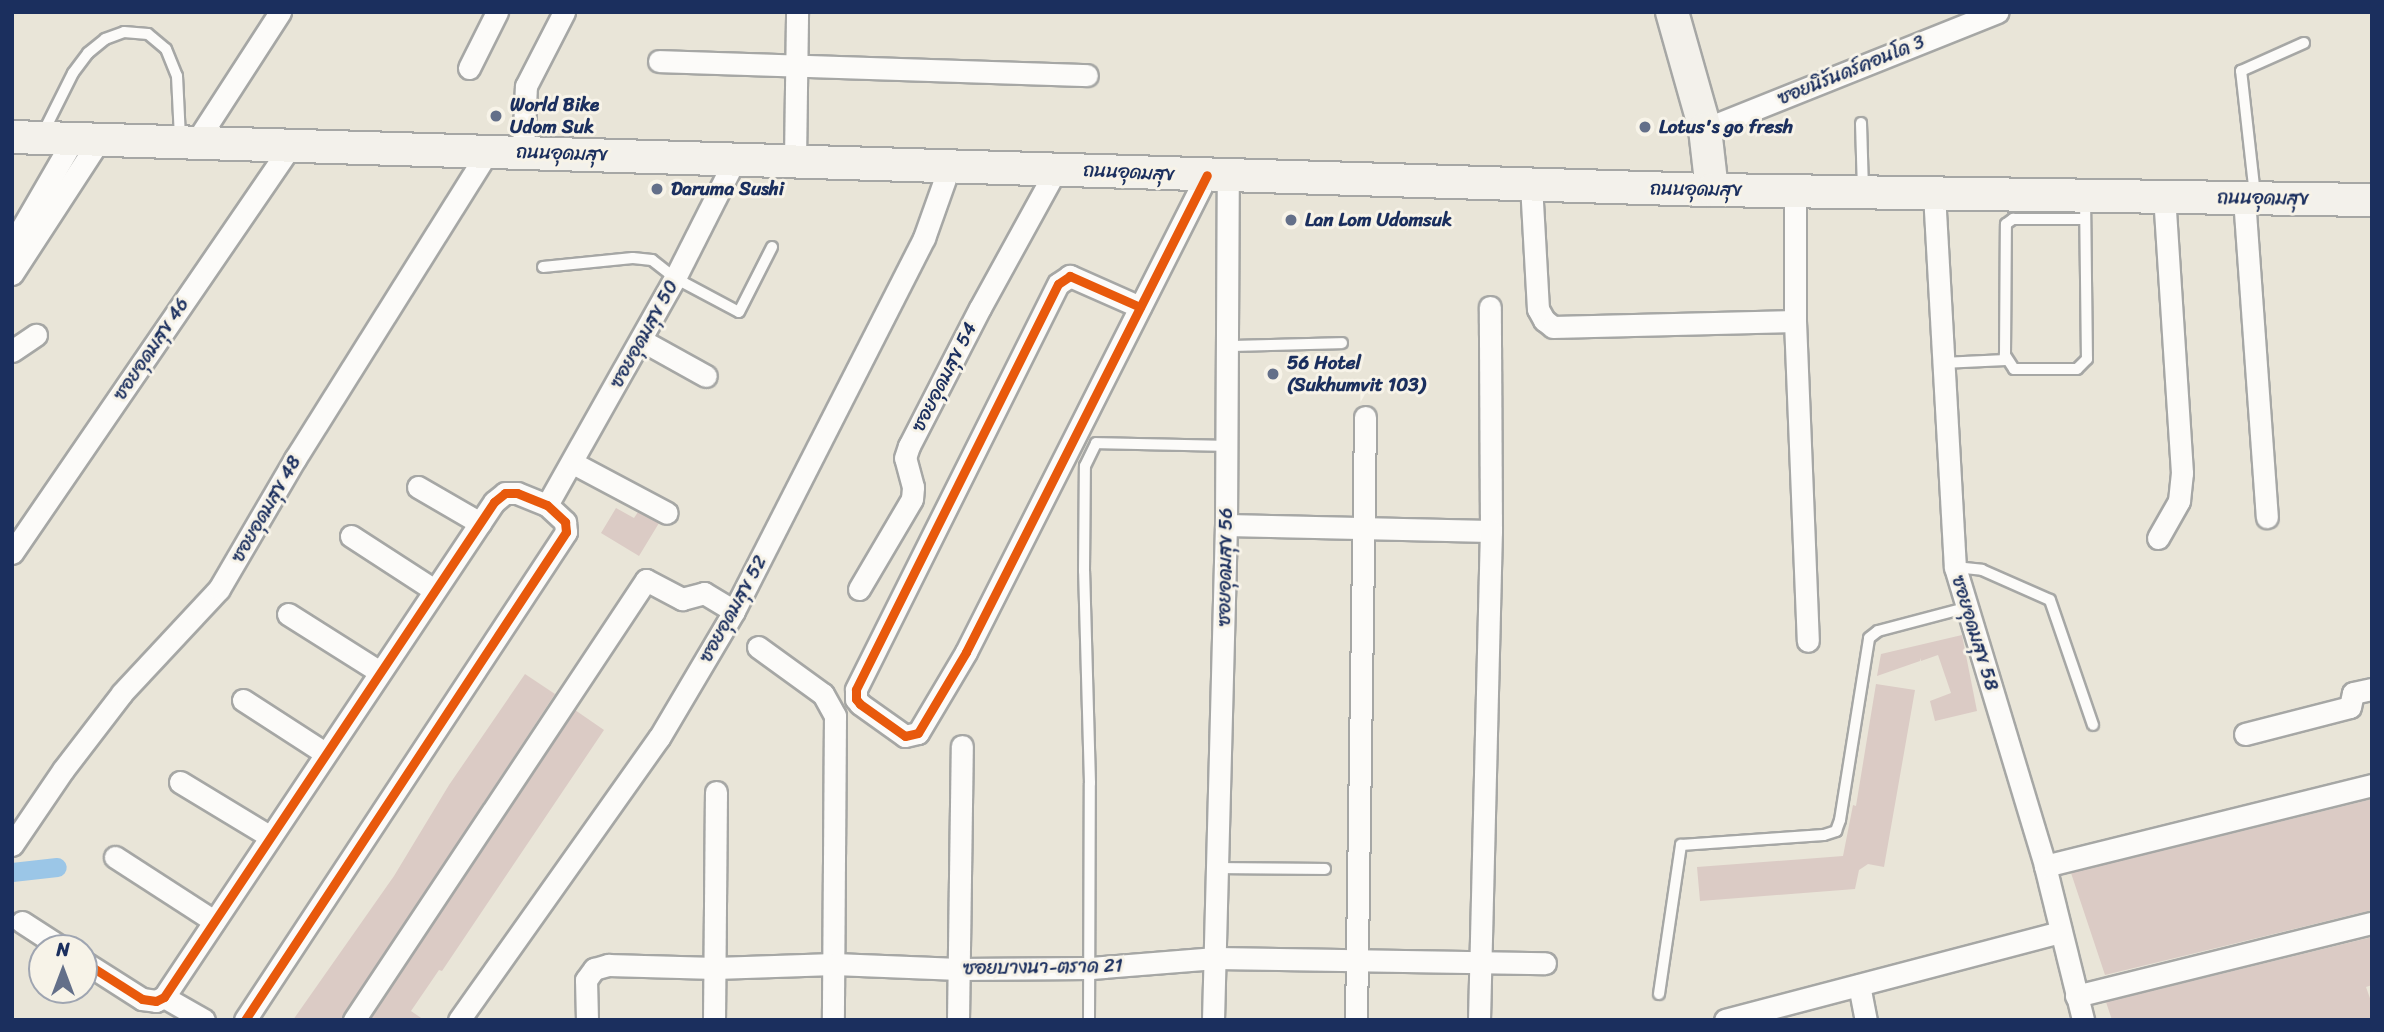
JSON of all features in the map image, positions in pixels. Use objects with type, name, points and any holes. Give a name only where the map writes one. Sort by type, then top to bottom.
[{"type":"main road","points":[[1672,12],[1705,129],[1712,190]]},
{"type":"main road","name":"ถนนอุดมสุข","points":[[27,137],[1712,190],[1934,193],[2085,208],[2164,197],[2372,200]]},
{"type":"street","points":[[469,68],[497,12]]},
{"type":"street","points":[[523,151],[526,86],[564,12]]},
{"type":"street","points":[[795,160],[797,12]]},
{"type":"street","name":"ซอยนิรันดร์คอนโด 3","points":[[1705,129],[1997,12]]},
{"type":"street","points":[[188,142],[273,15]]},
{"type":"street","points":[[659,61],[1087,75]]},
{"type":"street","points":[[12,245],[88,139]]},
{"type":"street","points":[[12,274],[88,139]]},
{"type":"street","name":"ซอยอุดมสุข 46","points":[[12,553],[291,145]]},
{"type":"street","name":"ซอยอุดมสุข 48","points":[[12,845],[63,770],[122,693],[219,589],[295,459],[489,150]]},
{"type":"street","name":"ซอยอุดมสุข 50","points":[[547,505],[676,278],[735,159]]},
{"type":"street","name":"ซอยอุดมสุข 52","points":[[459,1020],[659,738],[734,611],[924,238],[950,165]]},
{"type":"street","name":"ซอยอุดมสุข 54","points":[[859,589],[912,499],[913,487],[905,458],[909,446],[980,308],[1057,168]]},
{"type":"street","points":[[1140,307],[1070,276],[1058,284],[856,690],[856,699],[860,704],[905,736],[918,733],[966,652],[1140,307],[1218,175]]},
{"type":"street","name":"ซอยอุดมสุข 56","points":[[1213,1020],[1219,868],[1228,346],[1218,175]]},
{"type":"street","points":[[1531,184],[1538,309],[1544,320],[1553,327],[1795,321]]},
{"type":"street","points":[[1795,191],[1795,321],[1808,641]]},
{"type":"street","name":"ซอยอุดมสุข 58","points":[[1934,193],[1955,567],[1965,608],[2045,866],[2083,1020]]},
{"type":"street","points":[[2158,538],[2179,501],[2182,473],[2164,197]]},
{"type":"street","points":[[2250,198],[2267,517]]},
{"type":"street","points":[[1479,1020],[1491,531],[1490,307]]},
{"type":"street","points":[[12,351],[36,335]]},
{"type":"street","points":[[641,340],[706,376]]},
{"type":"street","points":[[1356,1020],[1365,418]]},
{"type":"street","points":[[573,463],[667,513]]},
{"type":"street","points":[[418,487],[480,523]]},
{"type":"street","points":[[98,971],[142,999],[156,1001],[164,997],[494,502],[505,493],[517,493],[547,505],[565,523],[566,532],[245,1020]]},
{"type":"street","points":[[1226,525],[1491,531]]},
{"type":"street","points":[[351,536],[434,590]]},
{"type":"street","points":[[354,1020],[646,580],[682,598],[704,593],[734,611]]},
{"type":"street","points":[[288,614],[379,671]]},
{"type":"street","points":[[758,647],[823,694],[835,716],[833,1020]]},
{"type":"street","points":[[2245,734],[2350,707],[2353,693],[2372,689]]},
{"type":"street","points":[[243,700],[325,752]]},
{"type":"street","points":[[958,1020],[962,746]]},
{"type":"street","points":[[180,782],[269,836]]},
{"type":"street","points":[[2045,866],[2372,785]]},
{"type":"street","points":[[714,1020],[716,792]]},
{"type":"street","points":[[115,857],[214,921]]},
{"type":"street","points":[[22,922],[40,934]]},
{"type":"street","points":[[2076,996],[2372,923]]},
{"type":"street","points":[[1725,1020],[2060,932]]},
{"type":"street","name":"ซอยบางนา-ตราด 21","points":[[587,1020],[586,980],[594,969],[608,965],[715,968],[834,964],[959,969],[1091,968],[1216,958],[1545,962]]},
{"type":"street","points":[[1859,985],[1866,1020]]},
{"type":"street","points":[[164,997],[204,1020]]},
{"type":"lane","points":[[27,137],[81,63],[105,39],[124,32],[148,34],[166,49],[177,76],[188,142]]},
{"type":"lane","points":[[2250,198],[2241,71],[2304,43]]},
{"type":"lane","points":[[1861,123],[1864,192]]},
{"type":"lane","points":[[1942,363],[2006,360],[2017,370],[2077,369],[2085,363],[2088,356],[2085,208],[2013,219],[2006,224],[2003,232],[2006,360]]},
{"type":"lane","points":[[543,267],[633,258],[652,260],[676,278],[738,312],[772,247]]},
{"type":"lane","points":[[1228,346],[1342,343]]},
{"type":"lane","points":[[1089,1020],[1091,968],[1085,466],[1096,443],[1226,446]]},
{"type":"lane","points":[[1955,567],[1982,570],[2041,593],[2050,600],[2092,725]]},
{"type":"lane","points":[[1659,994],[1681,845],[1824,835],[1836,831],[1869,638],[1878,631],[1965,608]]},
{"type":"lane","points":[[1219,868],[1325,870]]},
{"type":"building","points":[[616,508],[634,518],[638,512],[659,523],[639,556],[601,533]]},
{"type":"building","points":[[1962,635],[1977,711],[1935,721],[1930,701],[1951,693],[1938,655],[1921,661],[1921,658],[1920,661],[1877,676],[1881,654]]},
{"type":"building","points":[[525,674],[555,694],[341,1020],[293,1020],[394,876],[449,785]]},
{"type":"building","points":[[1876,684],[1915,690],[1884,867],[1868,864],[1859,870],[1855,889],[1700,901],[1697,867],[1843,856],[1853,805],[1856,806]]},
{"type":"building","points":[[575,710],[604,730],[442,971],[439,970],[411,1011],[424,1020],[370,1020]]},
{"type":"building","points":[[2372,799],[2372,910],[2105,975],[2071,873]]},
{"type":"building","points":[[2372,937],[2372,985],[2366,987],[2372,1004],[2372,1020],[2112,1020],[2106,1002]]},
{"type":"waterway","points":[[12,872],[57,867]]},
{"type":"cycle path","points":[[1140,307],[1070,276],[1058,284],[856,690],[856,699],[860,704],[905,736],[918,733],[966,652],[1207,175]]},
{"type":"cycle path","points":[[98,971],[142,999],[156,1001],[164,997],[494,502],[505,493],[517,493],[547,505],[565,522],[566,532],[245,1020]]},
{"type":"place","name":"World Bike Udom Suk","points":[[496,116]]},
{"type":"place","name":"Lotus's go fresh","points":[[1645,127]]},
{"type":"place","name":"Daruma Sushi","points":[[657,189]]},
{"type":"place","name":"Lan Lom Udomsuk","points":[[1291,220]]},
{"type":"place","name":"56 Hotel (Sukhumvit 103)","points":[[1273,374]]}]
